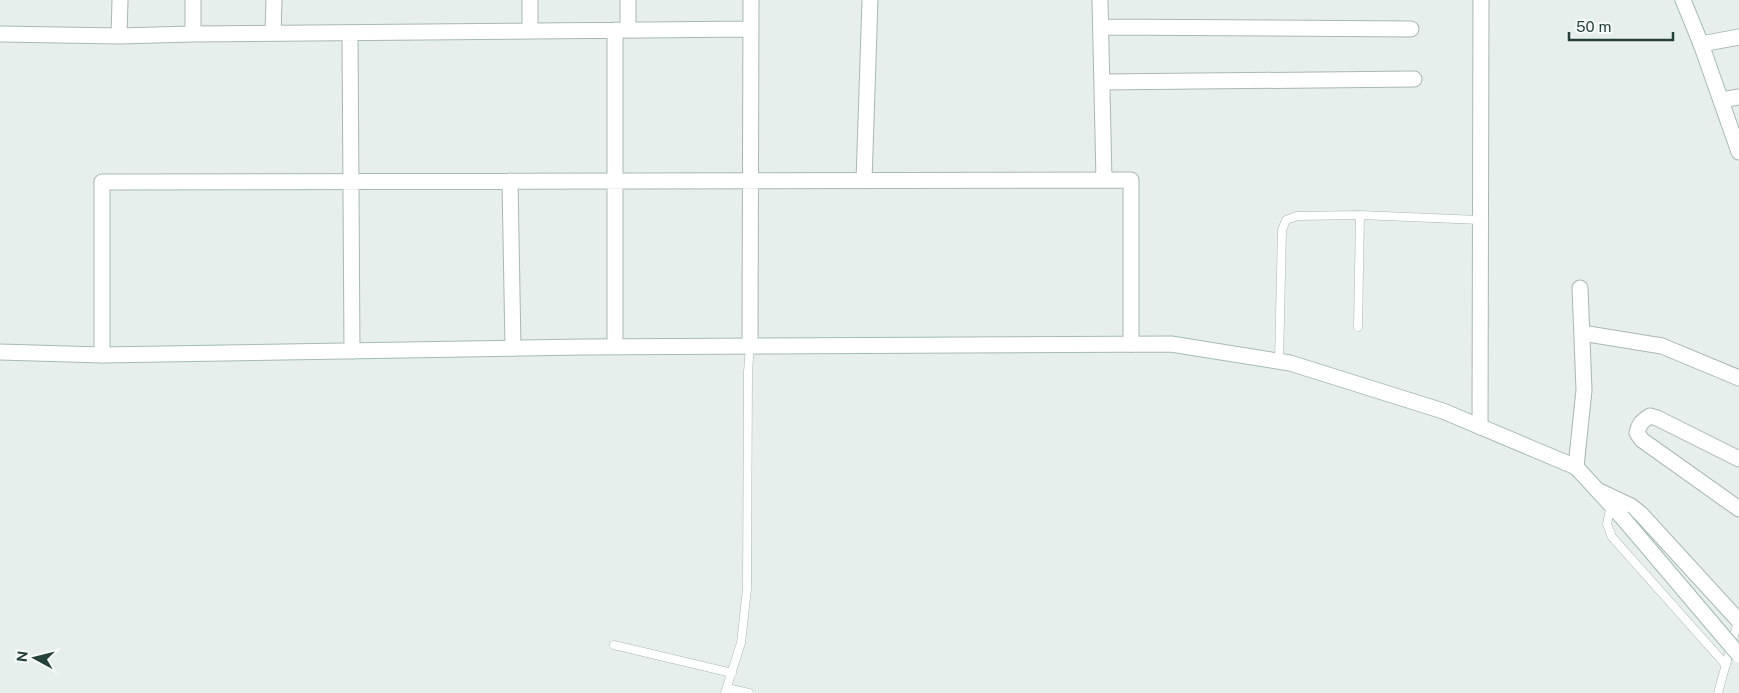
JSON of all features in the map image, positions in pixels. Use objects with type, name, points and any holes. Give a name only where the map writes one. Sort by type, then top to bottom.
[{"type":"street","points":[[120,0],[120,36]]},
{"type":"street","points":[[193,34],[194,0]]},
{"type":"street","points":[[273,34],[274,0]]},
{"type":"street","points":[[530,0],[530,31]]},
{"type":"street","points":[[615,346],[615,181],[622,30],[628,0]]},
{"type":"street","points":[[750,346],[751,0]]},
{"type":"street","points":[[864,180],[870,0]]},
{"type":"street","points":[[1100,0],[1104,180]]},
{"type":"street","points":[[1480,427],[1482,0]]},
{"type":"street","points":[[1683,0],[1701,44],[1738,149]]},
{"type":"street","points":[[1101,27],[1411,29]]},
{"type":"street","points":[[0,34],[120,36],[751,29]]},
{"type":"street","points":[[350,33],[352,350]]},
{"type":"street","points":[[1701,44],[1739,37]]},
{"type":"street","points":[[1102,82],[1414,79]]},
{"type":"street","points":[[1721,100],[1739,97]]},
{"type":"street","points":[[102,355],[102,182],[1131,180],[1131,344]]},
{"type":"street","points":[[510,181],[513,348]]},
{"type":"street","points":[[1576,467],[1584,390],[1580,288]]},
{"type":"street","points":[[1582,333],[1662,346],[1739,378]]},
{"type":"street","points":[[0,352],[102,355],[615,346],[1171,344],[1279,361],[1443,411],[1576,467],[1622,517],[1739,655]]},
{"type":"street","points":[[1739,459],[1658,418],[1650,416],[1642,420],[1638,426],[1637,433],[1642,440],[1739,509]]},
{"type":"street","points":[[1597,490],[1631,506],[1641,514],[1739,621]]},
{"type":"lane","points":[[1279,361],[1282,230],[1286,220],[1296,216],[1360,215],[1480,220]]},
{"type":"lane","points":[[1358,327],[1360,215]]},
{"type":"lane","points":[[748,693],[726,691],[741,643],[747,590],[748,372],[750,346]]},
{"type":"lane","points":[[1611,505],[1606,524],[1612,537],[1726,665]]},
{"type":"lane","points":[[1718,693],[1739,621]]},
{"type":"lane","points":[[614,645],[732,674]]}]
